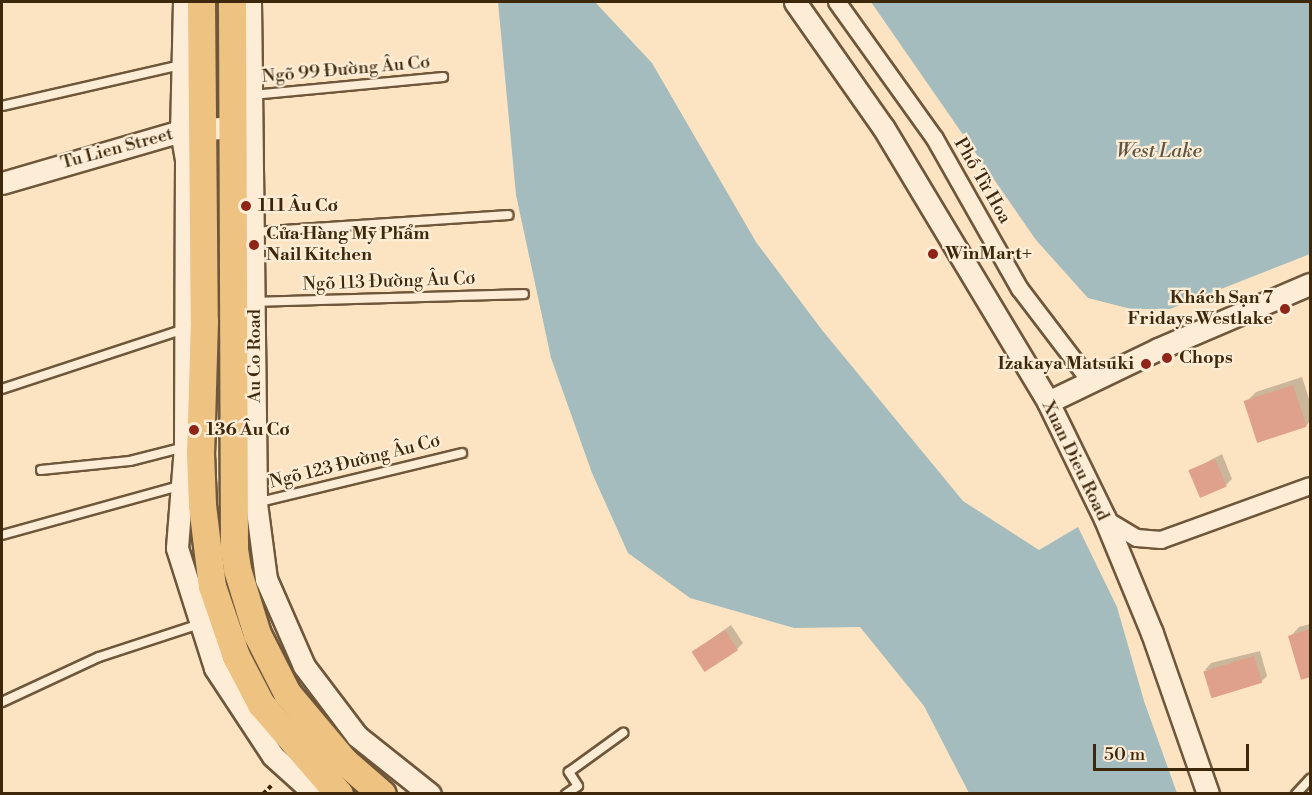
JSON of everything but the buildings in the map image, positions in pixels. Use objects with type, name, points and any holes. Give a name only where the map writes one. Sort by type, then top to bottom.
[{"type":"main road","points":[[201,2],[191,130],[202,509],[212,586],[236,656],[268,712],[339,794]]},
{"type":"main road","name":"Au Co Road","points":[[232,2],[245,505],[237,568],[257,634],[287,693],[344,761],[382,794]]},
{"type":"main road","points":[[202,509],[245,505]]},
{"type":"street","points":[[184,2],[184,64],[191,130],[186,159],[185,446],[177,548],[215,668],[273,756],[315,794]]},
{"type":"street","name":"Au Co Road","points":[[250,2],[255,302],[245,505],[266,579],[304,666],[357,736],[430,794]]},
{"type":"street","name":"Xuan Dieu Road","points":[[795,2],[883,127],[1048,402],[1105,519],[1152,633],[1208,794]]},
{"type":"street","name":"Phố Từ Hoa","points":[[837,2],[935,139],[1020,289],[1090,381]]},
{"type":"street","name":"Tu Lien Street","points":[[2,183],[191,130],[234,127]]},
{"type":"street","points":[[1048,402],[1090,381],[1311,284]]},
{"type":"street","points":[[1105,519],[1137,538],[1161,540],[1311,486]]},
{"type":"lane","points":[[2,106],[184,64]]},
{"type":"lane","name":"Ngõ 99 Đường Âu Cơ","points":[[252,96],[443,77]]},
{"type":"lane","points":[[254,232],[508,215]]},
{"type":"lane","name":"Ngõ 113 Đường Âu Cơ","points":[[255,302],[524,294]]},
{"type":"lane","points":[[2,389],[184,329]]},
{"type":"lane","points":[[41,470],[130,461],[185,446]]},
{"type":"lane","name":"Ngõ 123 Đường Âu Cơ","points":[[245,505],[462,453]]},
{"type":"lane","points":[[2,535],[182,485]]},
{"type":"lane","points":[[2,702],[99,657],[200,624]]},
{"type":"lane","points":[[566,794],[578,786],[569,772],[622,733]]},
{"type":"lane","points":[[1296,794],[1311,779]]},
{"type":"water","points":[[498,2],[595,2],[652,63],[756,242],[822,330],[963,501],[1039,550],[1078,527],[1117,607],[1144,701],[1177,793],[969,793],[924,706],[860,627],[794,628],[690,598],[628,553],[592,473],[551,358],[516,195]]},
{"type":"water","name":"West Lake","points":[[871,2],[1310,2],[1310,254],[1170,309],[1131,309],[1088,298],[1036,240]]},
{"type":"place","name":"111 Âu Cơ","points":[[246,206]]},
{"type":"place","name":"Cửa Hàng Mỹ Phẩm Nail Kitchen","points":[[254,245]]},
{"type":"place","name":"WinMart+","points":[[933,254]]},
{"type":"place","name":"Khách Sạn 7 Fridays Westlake","points":[[1285,309]]},
{"type":"place","name":"Chops","points":[[1167,358]]},
{"type":"place","name":"Izakaya Matsuki","points":[[1146,364]]},
{"type":"place","name":"136 Âu Cơ","points":[[194,430]]}]
